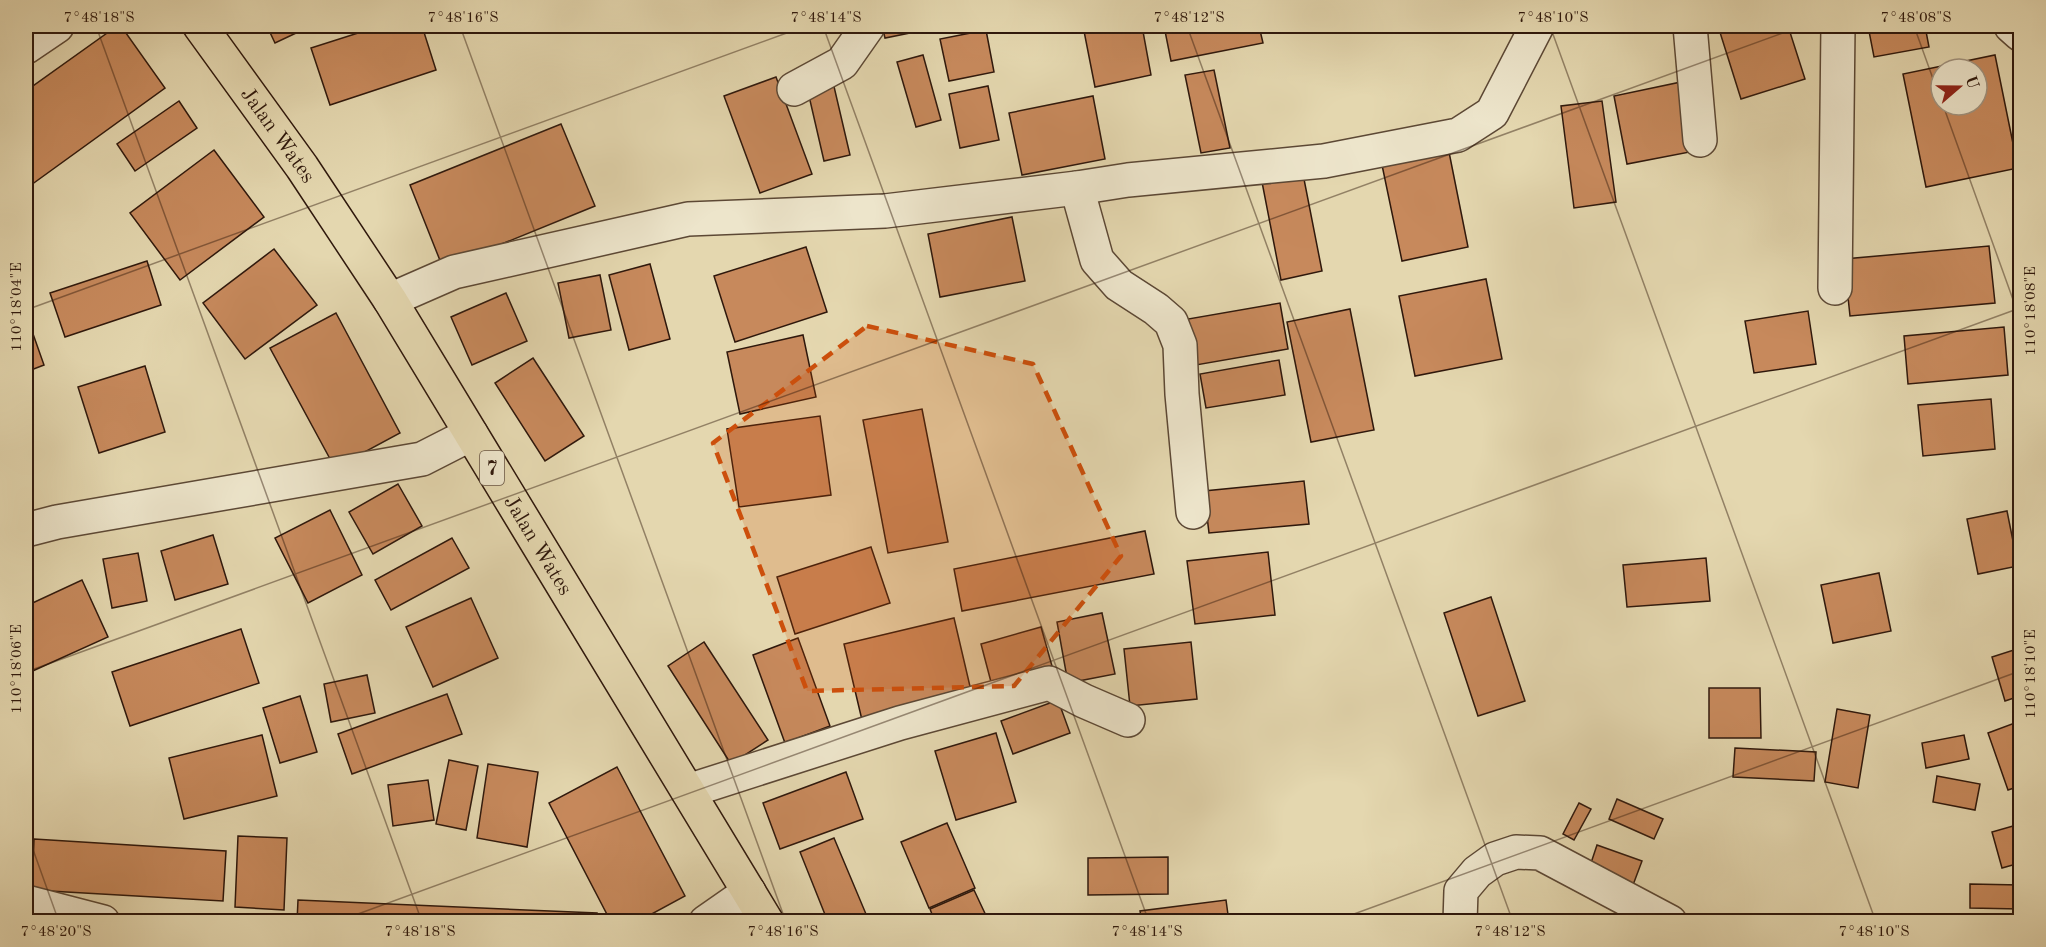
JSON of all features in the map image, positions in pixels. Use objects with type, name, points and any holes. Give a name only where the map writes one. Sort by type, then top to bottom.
[{"type":"highway","name":"Jalan Wates","points":[[200,26],[302,167],[390,300],[767,921]]},
{"type":"street","points":[[26,47],[57,26]]},
{"type":"street","points":[[794,89],[842,63],[860,41],[868,26]]},
{"type":"street","points":[[390,300],[454,272],[688,219],[885,211],[1128,180],[1324,161],[1458,135],[1491,113],[1537,26]]},
{"type":"street","points":[[1690,26],[1700,140]]},
{"type":"street","points":[[1835,288],[1838,26]]},
{"type":"street","points":[[2011,26],[2020,34]]},
{"type":"street","points":[[1077,188],[1097,260],[1119,285],[1156,309],[1171,322],[1180,345],[1182,394],[1193,512]]},
{"type":"street","points":[[26,530],[69,520],[422,459],[471,434]]},
{"type":"street","points":[[688,791],[900,723],[1049,683],[1128,720]]},
{"type":"street","points":[[1460,921],[1461,891],[1477,872],[1495,859],[1516,852],[1540,853],[1670,921]]},
{"type":"street","points":[[706,921],[749,892]]},
{"type":"street","points":[[26,902],[103,921]]},
{"type":"highlighted area","points":[[867,326],[1033,364],[1121,556],[1014,686],[807,691],[713,443]]},
{"type":"building","points":[[117,26],[121,26],[165,88],[31,185],[26,178],[26,91]]},
{"type":"building","points":[[267,26],[311,26],[275,43]]},
{"type":"building","points":[[380,26],[422,26],[436,70],[330,105],[311,48]]},
{"type":"building","points":[[882,26],[929,26],[930,29],[885,38]]},
{"type":"building","points":[[1083,26],[1142,26],[1151,75],[1095,87]]},
{"type":"building","points":[[1164,26],[1259,26],[1263,43],[1171,61]]},
{"type":"building","points":[[1718,26],[1788,26],[1805,79],[1741,99]]},
{"type":"building","points":[[1868,26],[1925,26],[1929,47],[1874,57]]},
{"type":"building","points":[[986,30],[994,72],[949,81],[940,39]]},
{"type":"building","points":[[923,55],[941,120],[916,127],[897,62]]},
{"type":"building","points":[[1995,55],[2018,168],[1926,187],[1903,74],[1929,69],[1929,117],[1989,117],[1989,57],[1985,57]]},
{"type":"building","points":[[1214,70],[1230,148],[1201,153],[1185,75]]},
{"type":"building","points":[[776,77],[812,174],[760,193],[724,96]]},
{"type":"building","points":[[832,78],[850,155],[824,161],[806,83]]},
{"type":"building","points":[[1681,82],[1695,151],[1627,164],[1614,96]]},
{"type":"building","points":[[988,86],[999,140],[960,148],[949,94]]},
{"type":"building","points":[[1093,96],[1105,159],[1022,175],[1009,113]]},
{"type":"building","points":[[179,101],[197,128],[135,171],[117,144]]},
{"type":"building","points":[[1602,101],[1616,202],[1574,208],[1561,106]]},
{"type":"building","points":[[561,124],[595,206],[443,268],[410,185]]},
{"type":"building","points":[[214,150],[264,217],[180,280],[130,213]]},
{"type":"building","points":[[1449,152],[1468,247],[1402,261],[1382,165]]},
{"type":"building","points":[[1303,174],[1322,271],[1281,280],[1262,182]]},
{"type":"building","points":[[1012,217],[1025,281],[940,297],[928,234]]},
{"type":"building","points":[[1989,246],[1995,303],[1850,316],[1844,259]]},
{"type":"building","points":[[806,247],[827,312],[735,342],[714,276]]},
{"type":"building","points":[[274,249],[317,305],[245,359],[203,303]]},
{"type":"building","points":[[147,261],[161,305],[65,337],[50,293]]},
{"type":"building","points":[[650,264],[670,339],[629,350],[609,275]]},
{"type":"building","points":[[600,275],[611,330],[569,338],[558,283]]},
{"type":"building","points":[[1486,279],[1502,359],[1415,376],[1399,296]]},
{"type":"building","points":[[506,293],[527,341],[472,365],[451,317]]},
{"type":"building","points":[[1280,303],[1288,349],[1196,365],[1188,319]]},
{"type":"building","points":[[1350,309],[1374,430],[1311,442],[1287,322]]},
{"type":"building","points":[[1808,311],[1816,364],[1754,373],[1745,321]]},
{"type":"building","points":[[336,313],[400,433],[335,468],[270,348]]},
{"type":"building","points":[[26,314],[44,365],[26,372]]},
{"type":"building","points":[[2004,327],[2008,375],[1908,384],[1904,336]]},
{"type":"building","points":[[803,335],[816,397],[740,414],[727,352]]},
{"type":"building","points":[[533,358],[584,436],[545,461],[495,383]]},
{"type":"building","points":[[1279,360],[1285,395],[1206,408],[1200,374]]},
{"type":"building","points":[[145,366],[165,432],[99,453],[78,387]]},
{"type":"building","points":[[1991,399],[1995,449],[1923,456],[1918,405]]},
{"type":"building","points":[[922,409],[948,542],[888,553],[863,420]]},
{"type":"building","points":[[820,416],[831,495],[739,507],[727,429]]},
{"type":"building","points":[[1304,481],[1309,524],[1209,533],[1204,491]]},
{"type":"building","points":[[398,484],[422,526],[373,554],[349,512]]},
{"type":"building","points":[[330,510],[362,575],[308,603],[275,538]]},
{"type":"building","points":[[2007,511],[2018,566],[1978,574],[1967,519]]},
{"type":"building","points":[[1145,531],[1154,574],[962,611],[954,569]]},
{"type":"building","points":[[213,535],[228,584],[175,600],[161,551]]},
{"type":"building","points":[[452,538],[469,568],[391,610],[375,580]]},
{"type":"building","points":[[871,547],[890,603],[795,634],[777,577]]},
{"type":"building","points":[[1268,552],[1275,615],[1195,624],[1187,561]]},
{"type":"building","points":[[138,553],[147,601],[112,608],[103,559]]},
{"type":"building","points":[[1706,558],[1710,601],[1627,607],[1623,565]]},
{"type":"building","points":[[1879,573],[1891,631],[1833,643],[1821,585]]},
{"type":"building","points":[[82,580],[108,637],[26,674],[26,606]]},
{"type":"building","points":[[1491,597],[1525,701],[1478,716],[1444,613]]},
{"type":"building","points":[[471,598],[498,658],[433,687],[406,627]]},
{"type":"building","points":[[1102,613],[1115,674],[1068,683],[1057,622]]},
{"type":"building","points":[[954,618],[972,695],[862,720],[844,644]]},
{"type":"building","points":[[1041,627],[1052,666],[991,682],[981,644]]},
{"type":"building","points":[[241,629],[259,683],[130,726],[112,672]]},
{"type":"building","points":[[798,638],[830,726],[785,743],[753,655]]},
{"type":"building","points":[[704,642],[768,740],[731,764],[668,666]]},
{"type":"building","points":[[1191,642],[1197,699],[1130,706],[1124,649]]},
{"type":"building","points":[[2020,648],[2020,696],[2005,701],[1992,657]]},
{"type":"building","points":[[367,675],[375,713],[331,722],[324,684]]},
{"type":"building","points":[[1709,688],[1760,688],[1761,738],[1709,738]]},
{"type":"building","points":[[447,694],[462,734],[352,774],[338,734]]},
{"type":"building","points":[[300,696],[317,752],[280,763],[263,708]]},
{"type":"building","points":[[1058,700],[1070,733],[1013,754],[1001,721]]},
{"type":"building","points":[[1837,709],[1870,715],[1858,788],[1825,782]]},
{"type":"building","points":[[2020,721],[2020,786],[2008,790],[1988,733]]},
{"type":"building","points":[[996,733],[1016,802],[956,820],[935,751]]},
{"type":"building","points":[[262,735],[277,796],[184,819],[169,758]]},
{"type":"building","points":[[1964,735],[1969,759],[1926,768],[1922,743]]},
{"type":"building","points":[[1735,748],[1816,752],[1814,781],[1733,777]]},
{"type":"building","points":[[449,760],[478,766],[466,830],[436,824]]},
{"type":"building","points":[[488,764],[538,772],[527,847],[477,838]]},
{"type":"building","points":[[617,767],[685,896],[637,922],[611,922],[549,803]]},
{"type":"building","points":[[846,772],[863,819],[780,849],[763,803]]},
{"type":"building","points":[[1937,776],[1980,784],[1975,810],[1933,802]]},
{"type":"building","points":[[428,780],[434,820],[393,826],[388,785]]},
{"type":"building","points":[[1617,799],[1663,819],[1654,839],[1609,819]]},
{"type":"building","points":[[1579,803],[1591,809],[1574,840],[1563,834]]},
{"type":"building","points":[[947,823],[975,888],[929,908],[901,842]]},
{"type":"building","points":[[2020,824],[2020,863],[2002,868],[1992,832]]},
{"type":"building","points":[[238,836],[287,838],[284,910],[235,907]]},
{"type":"building","points":[[834,838],[866,914],[848,922],[828,922],[800,852]]},
{"type":"building","points":[[34,839],[226,851],[223,901],[32,890]]},
{"type":"building","points":[[1597,845],[1642,861],[1630,893],[1586,878]]},
{"type":"building","points":[[1168,857],[1168,894],[1088,895],[1088,858]]},
{"type":"building","points":[[1970,884],[2020,885],[2020,909],[1970,908]]},
{"type":"building","points":[[974,890],[989,922],[935,922],[930,909]]},
{"type":"building","points":[[298,900],[597,913],[596,922],[297,922]]},
{"type":"building","points":[[1226,900],[1229,922],[1142,922],[1140,911]]}]
